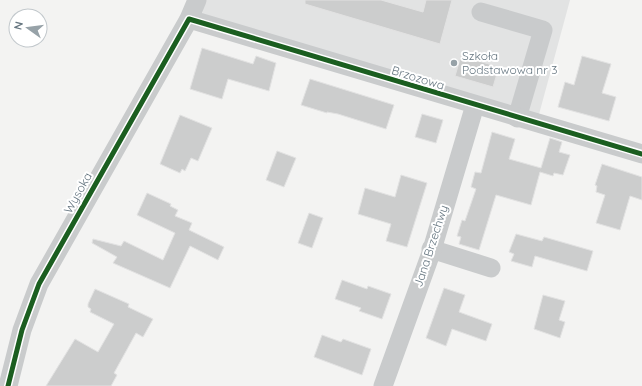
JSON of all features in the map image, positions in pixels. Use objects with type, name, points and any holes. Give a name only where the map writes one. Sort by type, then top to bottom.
[{"type":"street","name":"Wysoka","points":[[8,386],[22,330],[39,284],[189,19],[197,0]]},
{"type":"street","points":[[481,12],[543,30],[517,118]]},
{"type":"street","name":"Brzozowa","points":[[189,19],[642,154]]},
{"type":"street","name":"Jana Brzechwy","points":[[383,386],[432,249],[475,105]]},
{"type":"street","points":[[432,249],[491,268]]},
{"type":"shaded area","name":"Szkoła Podstawowa nr 3","points":[[205,0],[570,0],[538,118],[204,16],[202,13]]},
{"type":"building","points":[[305,0],[381,0],[423,12],[426,0],[452,0],[440,44],[305,4]]},
{"type":"building","points":[[202,48],[253,64],[256,56],[276,63],[269,91],[228,79],[222,99],[190,89]]},
{"type":"building","points":[[461,56],[499,67],[493,87],[455,76]]},
{"type":"building","points":[[582,56],[611,64],[602,93],[616,97],[609,121],[558,107],[565,82],[574,85]]},
{"type":"building","points":[[310,79],[394,105],[386,129],[338,114],[327,113],[301,105]]},
{"type":"building","points":[[422,114],[443,120],[436,143],[415,137]]},
{"type":"building","points":[[180,115],[212,128],[198,161],[191,158],[185,171],[182,169],[180,173],[160,164]]},
{"type":"building","points":[[492,132],[515,139],[509,159],[541,168],[550,138],[562,142],[559,152],[570,155],[563,175],[554,173],[553,176],[540,172],[531,205],[496,195],[479,250],[459,244],[461,237],[457,236],[462,220],[465,221],[476,189],[471,187],[475,172],[481,173]]},
{"type":"building","points":[[277,151],[296,158],[284,187],[266,180]]},
{"type":"building","points":[[602,164],[642,177],[642,200],[630,196],[620,230],[596,223],[605,195],[596,192],[597,186],[595,185]]},
{"type":"building","points":[[401,175],[427,183],[407,247],[386,241],[391,224],[358,214],[365,188],[395,197]]},
{"type":"building","points":[[147,193],[171,204],[170,206],[178,210],[175,216],[192,223],[189,230],[224,247],[218,260],[190,246],[170,288],[113,263],[117,257],[92,243],[93,239],[121,246],[124,241],[163,260],[175,233],[137,215]]},
{"type":"building","points":[[309,213],[323,218],[312,248],[298,243]]},
{"type":"building","points":[[516,234],[542,241],[544,237],[593,251],[587,271],[535,256],[532,267],[511,261],[514,254],[509,252]]},
{"type":"building","points":[[342,280],[367,289],[368,286],[391,294],[382,319],[359,311],[361,308],[335,299]]},
{"type":"building","points":[[444,288],[465,295],[459,312],[492,324],[486,341],[452,329],[446,346],[426,338]]},
{"type":"building","points":[[95,289],[129,304],[128,307],[153,319],[143,337],[136,333],[114,373],[117,375],[111,386],[46,386],[75,339],[98,352],[114,324],[90,312],[91,309],[88,307],[88,304]]},
{"type":"building","points":[[543,295],[565,301],[559,320],[565,322],[560,338],[534,329]]},
{"type":"building","points":[[322,335],[341,342],[343,339],[371,349],[362,375],[314,357]]},
{"type":"cycle path","points":[[8,386],[22,330],[39,284],[189,19],[642,154]]},
{"type":"place","name":"Szkoła Podstawowa nr 3","points":[[454,63]]}]
